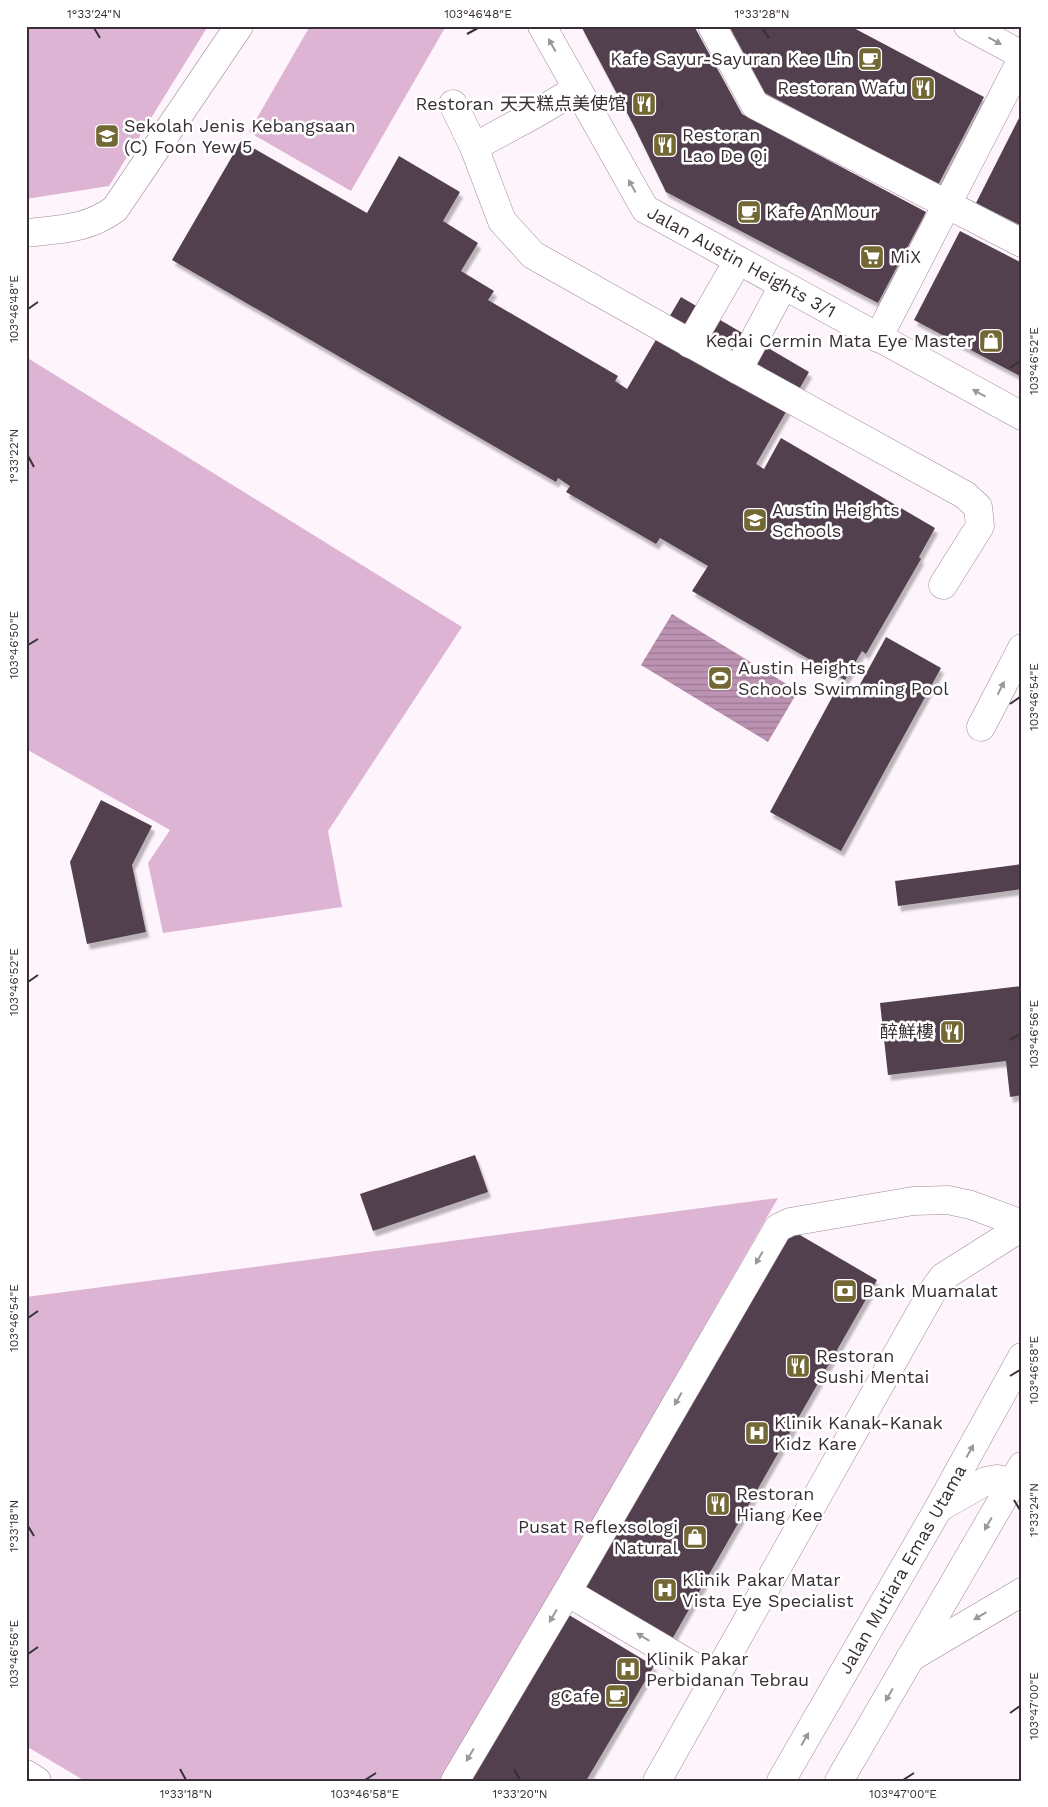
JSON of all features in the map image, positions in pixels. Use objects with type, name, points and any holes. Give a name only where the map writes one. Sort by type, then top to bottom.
[{"type":"street","points":[[26,233],[86,225],[115,209],[239,26]]},
{"type":"street","name":"Jalan Austin Heights 3/1","points":[[542,26],[645,209],[1022,416]]},
{"type":"street","points":[[712,26],[755,105],[1022,243]]},
{"type":"street","points":[[878,338],[1022,57],[968,26]]},
{"type":"street","points":[[474,147],[577,89]]},
{"type":"street","points":[[453,104],[474,147],[502,221],[533,255],[690,344],[965,495],[978,507],[980,526],[943,585]]},
{"type":"street","points":[[690,344],[738,261]]},
{"type":"street","points":[[738,370],[783,286]]},
{"type":"street","points":[[981,727],[1022,648]]},
{"type":"street","points":[[455,1781],[778,1228],[790,1222],[913,1201],[948,1200],[971,1205],[1022,1226]]},
{"type":"street","points":[[657,1781],[932,1292],[943,1277],[1022,1226]]},
{"type":"street","name":"Jalan Mutiara Emas Utama","points":[[781,1781],[938,1509],[1022,1357]]},
{"type":"street","points":[[938,1509],[986,1481],[1019,1478]]},
{"type":"street","points":[[839,1781],[910,1658],[1019,1478]]},
{"type":"street","points":[[567,1592],[715,1679]]},
{"type":"street","points":[[910,1658],[1022,1592]]},
{"type":"street","points":[[26,1774],[38,1781]]},
{"type":"shaded area","name":"Sekolah Jenis Kebangsaan (C) Foon Yew 5","points":[[26,26],[208,26],[109,186],[26,199]]},
{"type":"shaded area","points":[[310,26],[446,26],[351,191],[249,132]]},
{"type":"shaded area","points":[[26,357],[462,627],[328,831],[342,907],[163,933],[148,863],[170,830],[26,749]]},
{"type":"shaded area","name":"Austin Heights Schools Swimming Pool","points":[[672,614],[798,691],[768,742],[641,665]]},
{"type":"shaded area","points":[[778,1198],[443,1781],[85,1781],[26,1746],[26,1297]]},
{"type":"building","points":[[581,26],[694,26],[742,114],[926,212],[878,303],[666,192],[634,126]]},
{"type":"building","points":[[729,26],[850,26],[984,97],[938,185],[765,93]]},
{"type":"building","points":[[1020,116],[1022,116],[1022,226],[976,203]]},
{"type":"building","points":[[241,141],[367,213],[399,156],[460,192],[443,221],[478,243],[461,271],[494,291],[488,300],[618,376],[615,381],[627,389],[681,297],[809,372],[756,464],[764,469],[781,438],[935,528],[919,557],[921,559],[866,654],[862,651],[845,680],[692,591],[708,566],[660,538],[656,544],[566,492],[570,486],[558,478],[556,482],[172,260]]},
{"type":"building","points":[[960,231],[1022,263],[1022,377],[914,320]]},
{"type":"building","points":[[886,637],[941,668],[841,851],[770,812],[836,690],[852,699]]},
{"type":"building","points":[[101,800],[152,826],[132,865],[146,932],[87,944],[70,862]]},
{"type":"building","points":[[1022,864],[1022,889],[898,906],[895,881]]},
{"type":"building","name":"醉鮮樓","points":[[1022,986],[1022,1095],[1010,1097],[1006,1061],[888,1075],[880,1003]]},
{"type":"building","points":[[475,1155],[488,1192],[373,1231],[360,1194]]},
{"type":"building","points":[[788,1228],[877,1280],[671,1641],[583,1589]]},
{"type":"building","points":[[569,1615],[654,1666],[586,1781],[471,1781]]},
{"type":"place","name":"Kafe Sayur-Sayuran Kee Lin","points":[[870,59]]},
{"type":"place","name":"Restoran Wafu","points":[[923,88]]},
{"type":"place","name":"Restoran 天天糕点美使馆","points":[[644,104]]},
{"type":"place","name":"Sekolah Jenis Kebangsaan (C) Foon Yew 5","points":[[107,136]]},
{"type":"place","name":"Restoran Lao De Qi","points":[[665,145]]},
{"type":"place","name":"Kafe AnMour","points":[[749,212]]},
{"type":"place","name":"MiX","points":[[872,257]]},
{"type":"place","name":"Kedai Cermin Mata Eye Master","points":[[991,341]]},
{"type":"place","name":"Austin Heights Schools","points":[[755,520]]},
{"type":"place","name":"Austin Heights Schools Swimming Pool","points":[[720,678]]},
{"type":"place","name":"醉鮮樓","points":[[952,1032]]},
{"type":"place","name":"Bank Muamalat","points":[[845,1291]]},
{"type":"place","name":"Restoran Sushi Mentai","points":[[798,1366]]},
{"type":"place","name":"Klinik Kanak-Kanak Kidz Kare","points":[[757,1433]]},
{"type":"place","name":"Restoran Hiang Kee","points":[[718,1504]]},
{"type":"place","name":"Pusat Reflexsologi Natural","points":[[695,1537]]},
{"type":"place","name":"Klinik Pakar Matar Vista Eye Specialist","points":[[665,1590]]},
{"type":"place","name":"Klinik Pakar Perbidanan Tebrau","points":[[628,1669]]},
{"type":"place","name":"gCafe","points":[[617,1696]]}]
